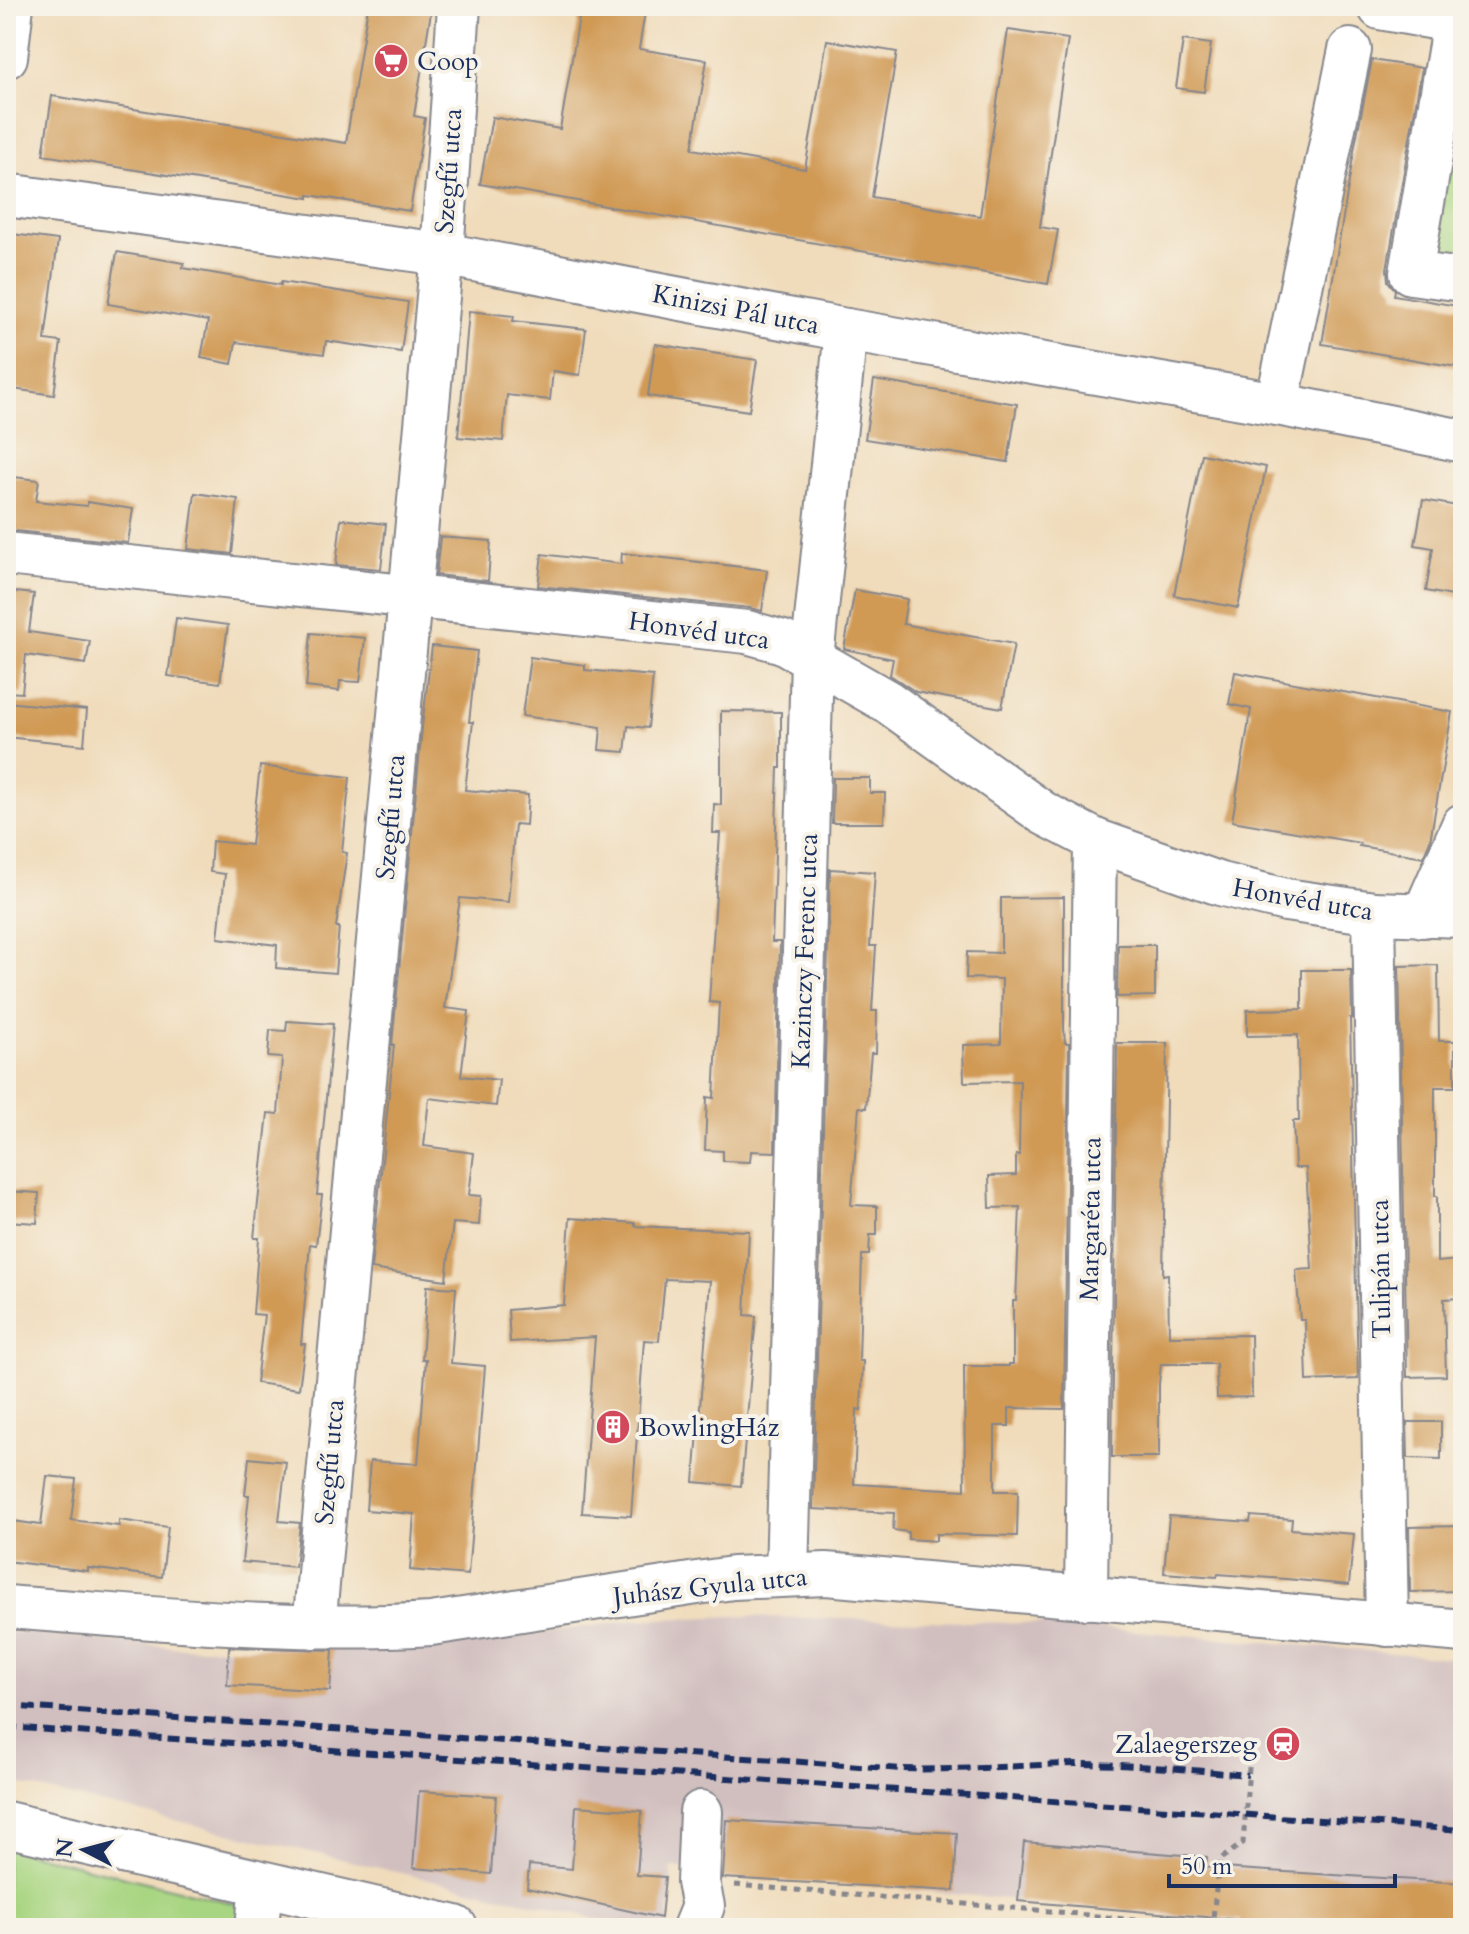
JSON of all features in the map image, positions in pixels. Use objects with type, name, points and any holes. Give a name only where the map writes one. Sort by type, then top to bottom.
[{"type":"main road","points":[[6,1824],[455,1928]]},
{"type":"street","points":[[6,57],[12,6]]},
{"type":"street","name":"Szegfű utca","points":[[314,1627],[442,254],[459,6]]},
{"type":"street","points":[[1380,8],[1459,22],[1411,273],[1463,280]]},
{"type":"street","points":[[1277,404],[1350,50]]},
{"type":"street","name":"Kinizsi Pál utca","points":[[6,195],[442,254],[846,330],[1277,404],[1463,441]]},
{"type":"street","name":"Kazinczy Ferenc utca","points":[[787,1575],[812,658],[846,330]]},
{"type":"street","name":"Honvéd utca","points":[[6,554],[747,632],[783,642],[888,702],[1043,813],[1095,840],[1220,884],[1286,900],[1374,913],[1443,916],[1463,825]]},
{"type":"street","name":"Margaréta utca","points":[[1086,1598],[1095,840]]},
{"type":"street","name":"Tulipán utca","points":[[1374,913],[1387,1625]]},
{"type":"street","name":"Juhász Gyula utca","points":[[6,1607],[263,1626],[431,1624],[733,1578],[840,1575],[1463,1631]]},
{"type":"street","points":[[694,1928],[703,1906],[698,1882],[701,1812]]},
{"type":"street","points":[[257,1928],[261,1884]]},
{"type":"path","points":[[698,1882],[1049,1911],[1211,1928],[1219,1860],[1243,1843],[1251,1743]]},
{"type":"shaded area","points":[[734,1616],[1054,1624],[1463,1659],[1463,1928],[1356,1928],[1203,1918],[672,1867],[667,1928],[637,1928],[6,1781],[6,1631],[183,1648],[444,1646],[637,1620]]},
{"type":"green space","points":[[1234,6],[1299,6],[1296,19]]},
{"type":"green space","points":[[1463,77],[1463,274],[1430,268]]},
{"type":"green space","points":[[6,1848],[249,1907],[247,1928],[6,1928]]},
{"type":"building","points":[[368,6],[432,6],[414,116],[425,118],[410,211],[43,155],[52,96],[346,143]]},
{"type":"building","points":[[581,6],[646,6],[639,49],[707,60],[692,149],[805,169],[827,40],[897,52],[872,197],[980,216],[1008,30],[1068,39],[1040,227],[1058,230],[1048,284],[480,184],[492,117],[560,129]]},
{"type":"building","points":[[1183,40],[1211,44],[1204,92],[1176,88]]},
{"type":"building","points":[[1372,60],[1422,68],[1387,269],[1388,281],[1395,290],[1394,295],[1463,307],[1463,368],[1322,344]]},
{"type":"building","points":[[12,234],[58,240],[45,340],[61,342],[54,395],[6,388],[6,280]]},
{"type":"building","points":[[117,252],[184,263],[183,268],[281,285],[281,282],[408,302],[401,352],[326,341],[324,354],[236,342],[232,364],[201,358],[208,321],[108,304]]},
{"type":"building","points":[[469,311],[514,316],[513,321],[586,329],[580,375],[553,371],[550,400],[507,395],[503,441],[458,437]]},
{"type":"building","points":[[655,344],[757,360],[749,411],[648,396]]},
{"type":"building","points":[[874,380],[1017,404],[1008,462],[865,439]]},
{"type":"building","points":[[1202,454],[1266,467],[1238,608],[1174,595]]},
{"type":"building","points":[[6,476],[39,480],[36,501],[87,506],[87,502],[133,509],[128,543],[6,530]]},
{"type":"building","points":[[195,493],[238,499],[232,554],[188,549]]},
{"type":"building","points":[[1423,500],[1463,507],[1463,598],[1426,591],[1433,548],[1415,545]]},
{"type":"building","points":[[341,519],[386,524],[381,569],[336,565]]},
{"type":"building","points":[[440,537],[491,541],[488,581],[436,575]]},
{"type":"building","points":[[622,553],[767,570],[762,611],[538,586],[542,554],[621,564]]},
{"type":"building","points":[[855,590],[907,599],[903,624],[1014,644],[1002,708],[916,692],[890,675],[893,659],[844,649]]},
{"type":"building","points":[[6,591],[34,594],[29,632],[90,641],[86,664],[26,655],[22,693],[6,692]]},
{"type":"building","points":[[176,618],[228,625],[220,683],[168,676]]},
{"type":"building","points":[[311,633],[365,638],[360,682],[340,681],[339,691],[306,687]]},
{"type":"building","points":[[432,646],[477,651],[465,790],[528,795],[526,825],[515,824],[508,902],[460,898],[445,1008],[469,1011],[461,1076],[499,1080],[496,1106],[429,1098],[424,1146],[474,1153],[469,1195],[481,1196],[479,1225],[453,1223],[446,1280],[371,1269]]},
{"type":"building","points":[[530,657],[585,665],[585,670],[653,676],[648,728],[628,726],[625,752],[599,750],[601,727],[522,716]]},
{"type":"building","points":[[1235,672],[1452,712],[1430,841],[1423,857],[1232,821],[1251,709],[1229,704]]},
{"type":"building","points":[[6,702],[87,710],[84,745],[6,737]]},
{"type":"building","points":[[721,711],[781,712],[772,942],[780,942],[775,1152],[751,1151],[750,1162],[723,1161],[723,1151],[705,1150],[707,1097],[714,1098],[719,1003],[709,1002],[720,833],[713,833],[714,804],[721,805]]},
{"type":"building","points":[[260,766],[350,777],[342,852],[347,853],[336,927],[339,927],[335,973],[276,968],[277,945],[218,938],[225,874],[210,872],[212,841],[251,845]]},
{"type":"building","points":[[833,778],[870,778],[870,793],[885,793],[884,823],[832,823]]},
{"type":"building","points":[[830,869],[875,872],[870,946],[876,946],[872,1011],[877,1011],[876,1053],[871,1053],[866,1108],[859,1107],[851,1205],[877,1206],[877,1235],[870,1235],[869,1255],[862,1255],[859,1361],[863,1361],[861,1410],[857,1409],[854,1484],[965,1490],[964,1366],[1013,1364],[1013,1301],[1016,1301],[1020,1207],[990,1208],[989,1176],[1016,1175],[1020,1081],[964,1082],[963,1045],[1001,1044],[1002,979],[966,978],[967,952],[1001,953],[1001,898],[1064,897],[1064,1028],[1065,1043],[1069,1043],[1064,1409],[1009,1408],[1009,1426],[995,1426],[995,1491],[1018,1491],[1017,1536],[936,1534],[936,1541],[908,1539],[908,1532],[893,1530],[894,1513],[813,1509]]},
{"type":"building","points":[[1118,945],[1155,945],[1155,996],[1117,997]]},
{"type":"building","points":[[1438,965],[1439,1041],[1455,1041],[1455,1087],[1435,1087],[1437,1262],[1458,1260],[1461,1298],[1444,1299],[1446,1376],[1407,1377],[1399,966]]},
{"type":"building","points":[[1302,970],[1351,970],[1358,1379],[1307,1381],[1305,1320],[1300,1320],[1296,1270],[1312,1269],[1306,1168],[1295,1168],[1293,1121],[1299,1121],[1298,1035],[1247,1036],[1247,1010],[1302,1009]]},
{"type":"building","points":[[287,1021],[333,1024],[317,1195],[322,1195],[316,1245],[310,1244],[301,1344],[305,1344],[299,1389],[256,1383],[264,1315],[253,1314],[259,1238],[254,1238],[268,1113],[278,1114],[282,1058],[268,1057],[270,1030],[286,1031]]},
{"type":"building","points":[[1117,1043],[1167,1043],[1163,1275],[1168,1274],[1169,1336],[1251,1335],[1252,1397],[1217,1398],[1216,1364],[1161,1364],[1159,1457],[1112,1457]]},
{"type":"building","points":[[6,1191],[39,1193],[37,1223],[6,1221]]},
{"type":"building","points":[[570,1218],[635,1223],[635,1226],[749,1231],[745,1315],[756,1316],[741,1486],[694,1482],[710,1281],[665,1279],[659,1341],[644,1340],[631,1516],[582,1513],[595,1337],[510,1342],[508,1310],[564,1305]]},
{"type":"building","points":[[427,1286],[456,1288],[451,1363],[485,1366],[468,1575],[410,1570],[414,1514],[366,1510],[370,1461],[418,1464],[426,1359],[422,1359]]},
{"type":"building","points":[[1407,1422],[1441,1422],[1441,1459],[1408,1458]]},
{"type":"building","points":[[249,1458],[286,1462],[279,1521],[300,1523],[295,1567],[242,1562],[249,1495],[245,1495]]},
{"type":"building","points":[[47,1476],[76,1479],[71,1520],[119,1526],[119,1520],[168,1527],[162,1577],[6,1561],[6,1520],[41,1525]]},
{"type":"building","points":[[1169,1516],[1250,1522],[1251,1516],[1292,1519],[1291,1529],[1354,1534],[1349,1585],[1218,1574],[1217,1577],[1164,1573]]},
{"type":"building","points":[[1463,1526],[1463,1591],[1410,1592],[1409,1527]]},
{"type":"building","points":[[229,1647],[333,1650],[330,1691],[227,1685]]},
{"type":"building","points":[[419,1791],[496,1796],[491,1874],[413,1868]]},
{"type":"building","points":[[576,1806],[642,1811],[637,1875],[665,1877],[661,1918],[527,1888],[529,1865],[572,1869]]},
{"type":"building","points":[[726,1820],[957,1833],[954,1891],[723,1878]]},
{"type":"building","points":[[1024,1842],[1207,1857],[1206,1867],[1463,1883],[1463,1928],[1241,1928],[1241,1920],[1018,1901]]},
{"type":"railway","points":[[6,1706],[902,1769],[1097,1764],[1248,1775]]},
{"type":"railway","points":[[6,1727],[1463,1830]]},
{"type":"place","name":"Coop","points":[[391,61]]},
{"type":"place","name":"BowlingHáz","points":[[613,1427]]},
{"type":"place","name":"Zalaegerszeg","points":[[1283,1744]]}]
